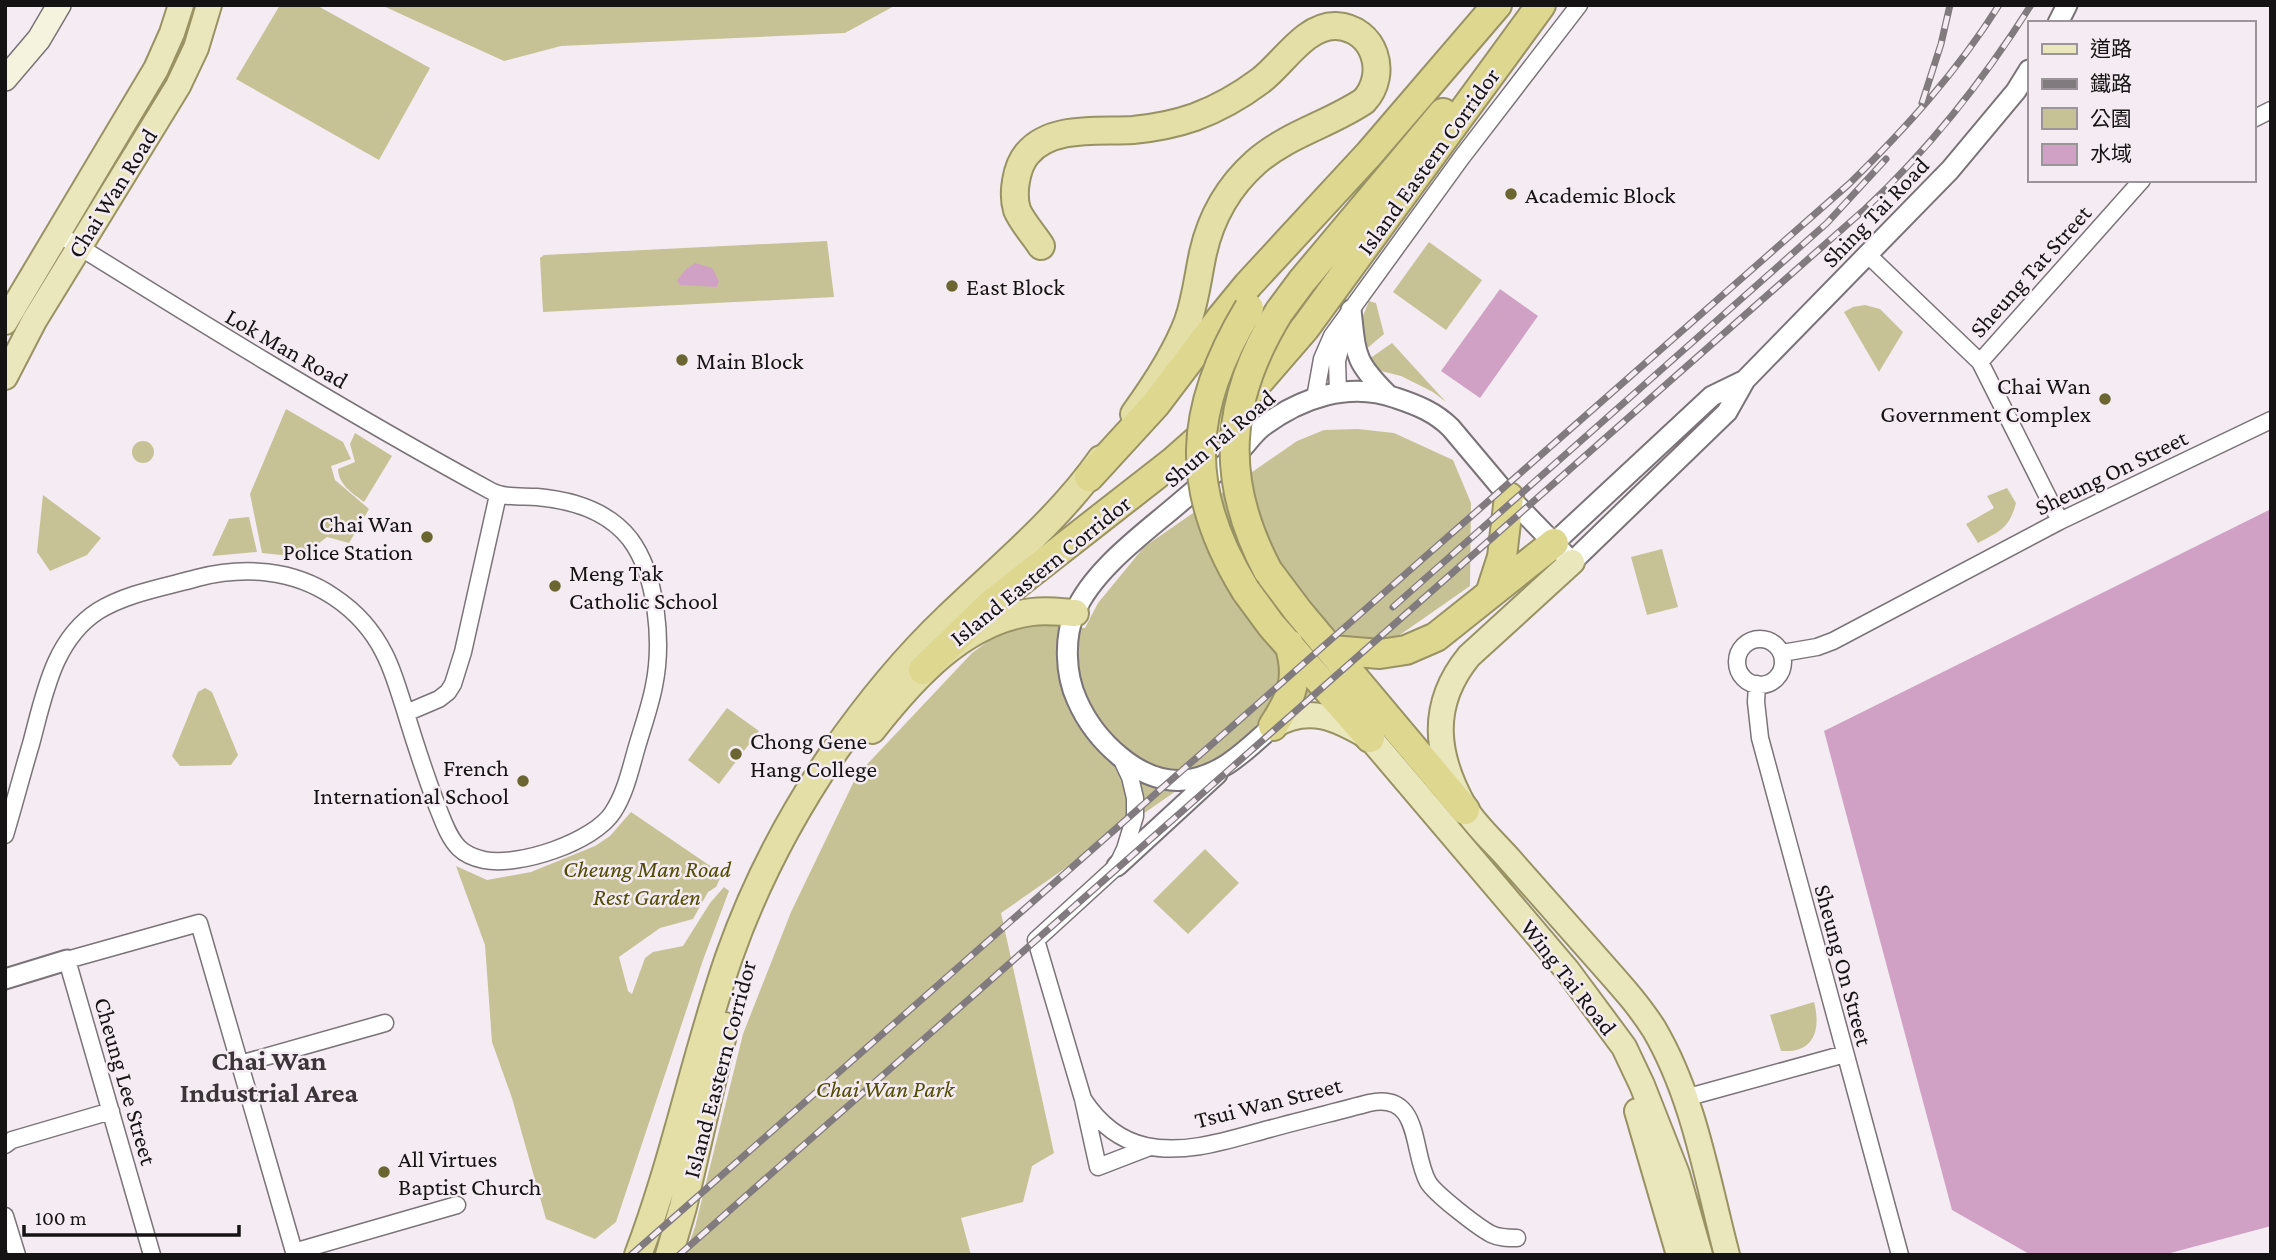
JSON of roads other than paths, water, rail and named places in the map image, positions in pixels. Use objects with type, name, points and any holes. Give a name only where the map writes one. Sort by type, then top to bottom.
[{"type":"highway","name":"Island Eastern Corridor","points":[[639,1255],[729,957],[755,893],[798,809],[855,723],[900,668],[948,617],[1035,533],[1155,405],[1248,285],[1370,153],[1497,5]]},
{"type":"highway","name":"Island Eastern Corridor","points":[[669,1255],[683,1207],[724,1031],[744,967],[764,915],[800,838],[868,735],[923,670],[991,604],[1174,461],[1226,415],[1260,380],[1305,328],[1539,5]]},
{"type":"highway","points":[[1465,810],[1268,571],[1238,497],[1234,453],[1236,420],[1243,387],[1259,347],[1279,312],[1302,281],[1539,5]]},
{"type":"highway","points":[[1041,246],[1017,210],[1016,192],[1018,171],[1022,162],[1040,142],[1068,133],[1154,127],[1186,120],[1206,112],[1234,98],[1262,79],[1307,36],[1320,29],[1333,26],[1350,29],[1370,46],[1377,63],[1377,74],[1373,89],[1364,101],[1265,154],[1241,176],[1225,198],[1208,234],[1196,293],[1181,336],[1138,408],[1089,477]]},
{"type":"highway","points":[[1370,153],[1250,308],[1229,343],[1214,377],[1205,412],[1201,446],[1202,481],[1209,514],[1220,545],[1246,591],[1271,625],[1370,738]]},
{"type":"highway","points":[[1490,594],[1502,557],[1509,497]]},
{"type":"highway","points":[[1331,650],[1380,654],[1406,650],[1436,637],[1490,594],[1563,552]]},
{"type":"highway","points":[[923,670],[956,645],[1003,619],[1033,612],[1074,613]]},
{"type":"highway","points":[[1273,726],[1288,702],[1294,678],[1289,644]]},
{"type":"main road","points":[[5,79],[39,39],[59,5]]},
{"type":"main road","name":"Chai Wan Road","points":[[5,322],[156,69],[181,5]]},
{"type":"main road","name":"Chai Wan Road","points":[[5,377],[27,334],[178,86],[196,48],[209,5]]},
{"type":"main road","name":"Wing Tai Road","points":[[1563,552],[1457,671],[1448,688],[1440,717],[1440,740],[1444,758],[1465,810],[1641,1010],[1662,1043],[1685,1098],[1727,1255]]},
{"type":"main road","points":[[1273,726],[1294,715],[1326,717],[1347,724],[1370,738]]},
{"type":"main road","name":"Wing Tai Road","points":[[1370,738],[1567,970],[1623,1047],[1652,1108],[1677,1174],[1700,1255]]},
{"type":"main road","points":[[1623,1047],[1637,1111],[1679,1255]]},
{"type":"street","points":[[1315,398],[1322,359],[1332,336],[1462,157],[1579,5]]},
{"type":"street","points":[[2059,21],[2067,5]]},
{"type":"street","name":"Shing Tai Road","points":[[1563,552],[1727,412],[1745,380],[1950,170],[2016,91],[2028,72]]},
{"type":"street","points":[[2255,118],[2271,110]]},
{"type":"street","name":"Sheung Tat Street","points":[[1980,362],[2140,182]]},
{"type":"street","name":"Lok Man Road","points":[[57,233],[279,371],[498,495]]},
{"type":"street","points":[[1868,255],[1980,362],[2060,521]]},
{"type":"street","points":[[1338,393],[1337,361],[1351,310]]},
{"type":"street","points":[[1351,310],[1359,362],[1367,375],[1387,394]]},
{"type":"street","name":"Shing Tai Road","points":[[1563,552],[1712,396],[1745,380]]},
{"type":"street","name":"Shun Tai Road","points":[[1121,756],[1089,720],[1076,699],[1069,673],[1068,648],[1074,613],[1090,588],[1116,559],[1240,451],[1260,428],[1296,404],[1354,391],[1387,394],[1414,404],[1441,419],[1451,428],[1509,497],[1563,552]]},
{"type":"street","name":"Sheung On Street","points":[[1782,653],[1817,647],[1833,641],[2060,521],[2271,420]]},
{"type":"street","points":[[5,835],[48,682],[61,652],[78,628],[109,605],[128,597],[203,577],[239,571],[271,573],[305,582],[338,599],[370,630],[389,664],[406,713],[447,830],[460,849],[474,857],[495,861],[515,860],[574,842],[601,827],[620,801],[654,686],[658,646],[650,584],[641,556],[624,532],[589,508],[545,498],[498,495],[463,652],[453,684],[439,699],[406,713]]},
{"type":"street","points":[[1766,639],[1773,642],[1782,653],[1782,669],[1779,676],[1765,684],[1757,684],[1739,671],[1738,656],[1751,640],[1766,639]]},
{"type":"street","name":"Sheung On Street","points":[[1757,684],[1760,738],[1900,1255]]},
{"type":"street","points":[[1117,866],[1273,726]]},
{"type":"street","points":[[1121,756],[1134,768],[1167,780],[1186,780],[1223,769]]},
{"type":"street","name":"Tsui Wan Street","points":[[1121,756],[1130,777],[1135,807],[1131,833],[1117,866],[1036,940],[1083,1099],[1098,1167],[1150,1147],[1217,1143],[1378,1101],[1396,1105],[1410,1119],[1426,1178],[1432,1188],[1487,1231],[1501,1237],[1517,1238]]},
{"type":"street","points":[[5,979],[199,923],[295,1254],[457,1205]]},
{"type":"street","name":"Cheung Lee Street","points":[[67,960],[152,1255]]},
{"type":"street","points":[[240,1064],[385,1023]]},
{"type":"street","points":[[1685,1098],[1845,1054]]},
{"type":"street","name":"Tsui Wan Street","points":[[1083,1099],[1101,1122],[1120,1135],[1150,1147]]},
{"type":"street","points":[[5,1145],[12,1140],[111,1111]]},
{"type":"street","points":[[1115,1160],[1122,1157],[1126,1149],[1125,1141],[1120,1135]]},
{"type":"street","points":[[5,1216],[17,1255]]},
{"type":"water","points":[[695,263],[712,268],[719,281],[717,287],[680,285],[677,281],[685,270]]},
{"type":"water","points":[[1500,289],[1538,316],[1480,398],[1441,371]]},
{"type":"water","points":[[2271,509],[2271,1226],[2163,1255],[2031,1255],[1952,1210],[1824,731]]},
{"type":"railway","points":[[1922,103],[1950,5]]},
{"type":"railway","points":[[631,1255],[1849,184],[1929,99],[1966,54],[1999,5]]},
{"type":"railway","points":[[679,1255],[1865,209],[1912,162],[1954,113],[2031,5]]},
{"type":"railway","points":[[1393,607],[1827,223],[1886,159]]},
{"type":"place","name":"Academic Block","points":[[1511,194]]},
{"type":"place","name":"East Block","points":[[952,286]]},
{"type":"place","name":"Main Block","points":[[682,360]]},
{"type":"place","name":"Chai Wan Government Complex","points":[[2105,399]]},
{"type":"place","name":"Chai Wan Police Station","points":[[427,537]]},
{"type":"place","name":"Meng Tak Catholic School","points":[[555,586]]},
{"type":"place","name":"Chong Gene Hang College","points":[[736,754]]},
{"type":"place","name":"French International School","points":[[523,781]]},
{"type":"place","name":"All Virtues Baptist Church","points":[[384,1172]]},
{"type":"district","name":"Chai Wan Industrial Area","points":[[269,1076]]},
{"type":"park label","name":"Cheung Man Road Rest Garden","points":[[647,882]]},
{"type":"park label","name":"Chai Wan Park","points":[[885,1088]]}]
